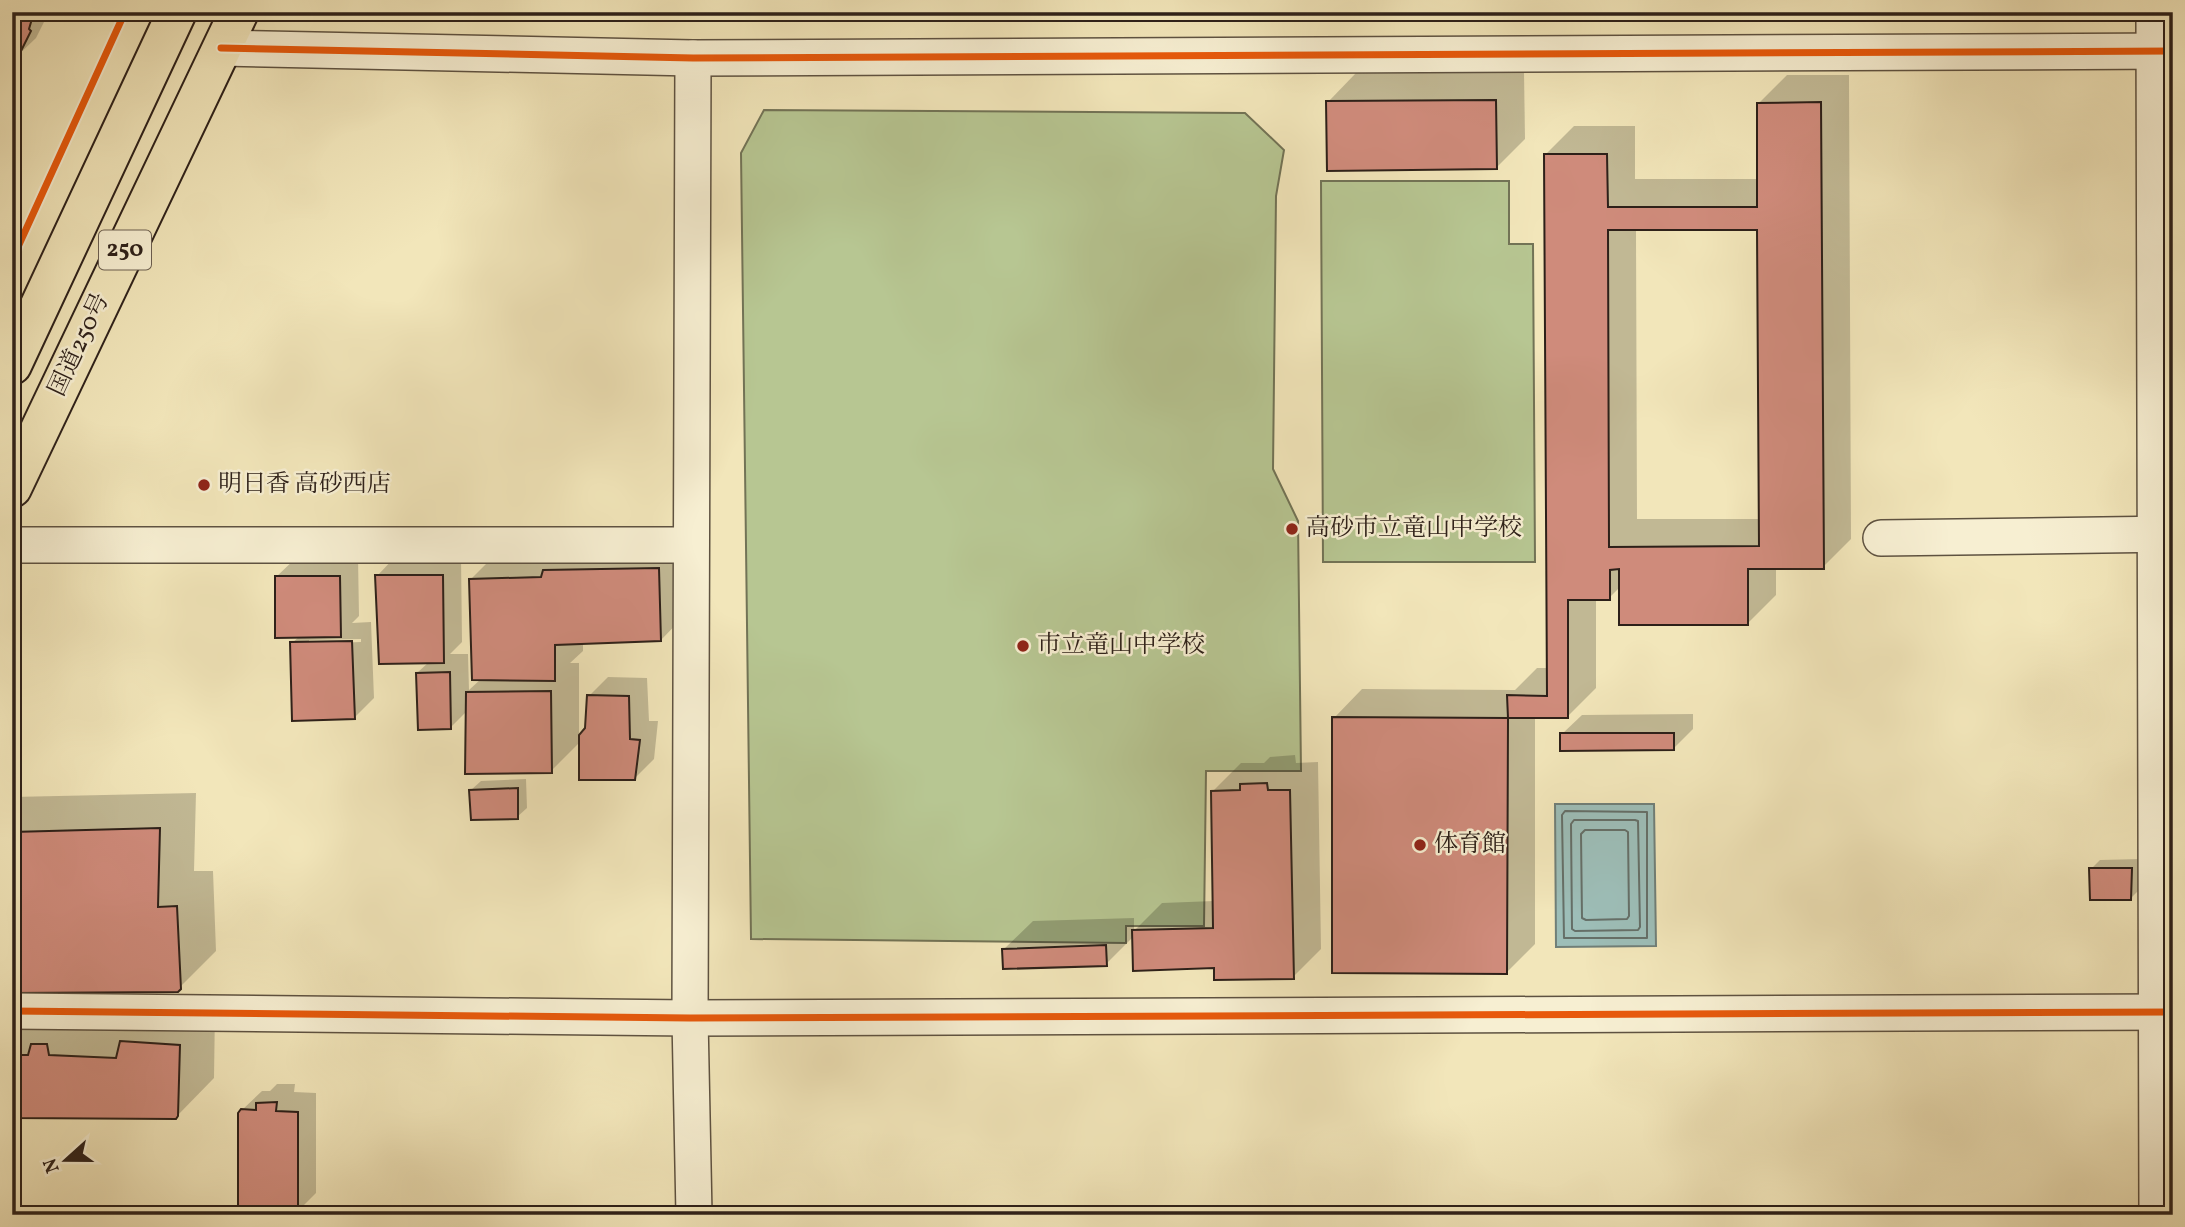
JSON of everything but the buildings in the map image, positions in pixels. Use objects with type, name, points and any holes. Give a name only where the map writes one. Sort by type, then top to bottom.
[{"type":"highway","name":"250","points":[[12,365],[177,12]]},
{"type":"highway","name":"国道250号","points":[[12,488],[239,12]]},
{"type":"street","points":[[2154,12],[2164,51],[2165,1012],[2157,1215]]},
{"type":"street","points":[[221,48],[693,58],[2164,51]]},
{"type":"street","points":[[693,58],[690,1018],[694,1215]]},
{"type":"street","points":[[1881,538],[2164,534]]},
{"type":"street","points":[[12,545],[691,545]]},
{"type":"street","points":[[12,1012],[690,1018],[2165,1012]]},
{"type":"green space","name":"市立竜山中学校","points":[[764,110],[1245,113],[1284,150],[1276,196],[1273,469],[1298,521],[1301,771],[1206,771],[1204,926],[1126,926],[1126,943],[751,939],[741,153]]},
{"type":"green space","points":[[1321,181],[1509,181],[1509,244],[1533,244],[1535,562],[1323,562]]},
{"type":"water","points":[[1555,804],[1654,804],[1656,946],[1556,947]]},
{"type":"cycle path","points":[[12,260],[125,12]]},
{"type":"cycle path","points":[[221,48],[693,58],[2173,51]]},
{"type":"cycle path","points":[[12,1011],[690,1018],[2173,1012]]},
{"type":"place","name":"明日香 高砂西店","points":[[204,485]]},
{"type":"place","name":"高砂市立竜山中学校","points":[[1292,529]]},
{"type":"place","name":"市立竜山中学校","points":[[1023,646]]},
{"type":"place","name":"体育館","points":[[1420,845]]}]
